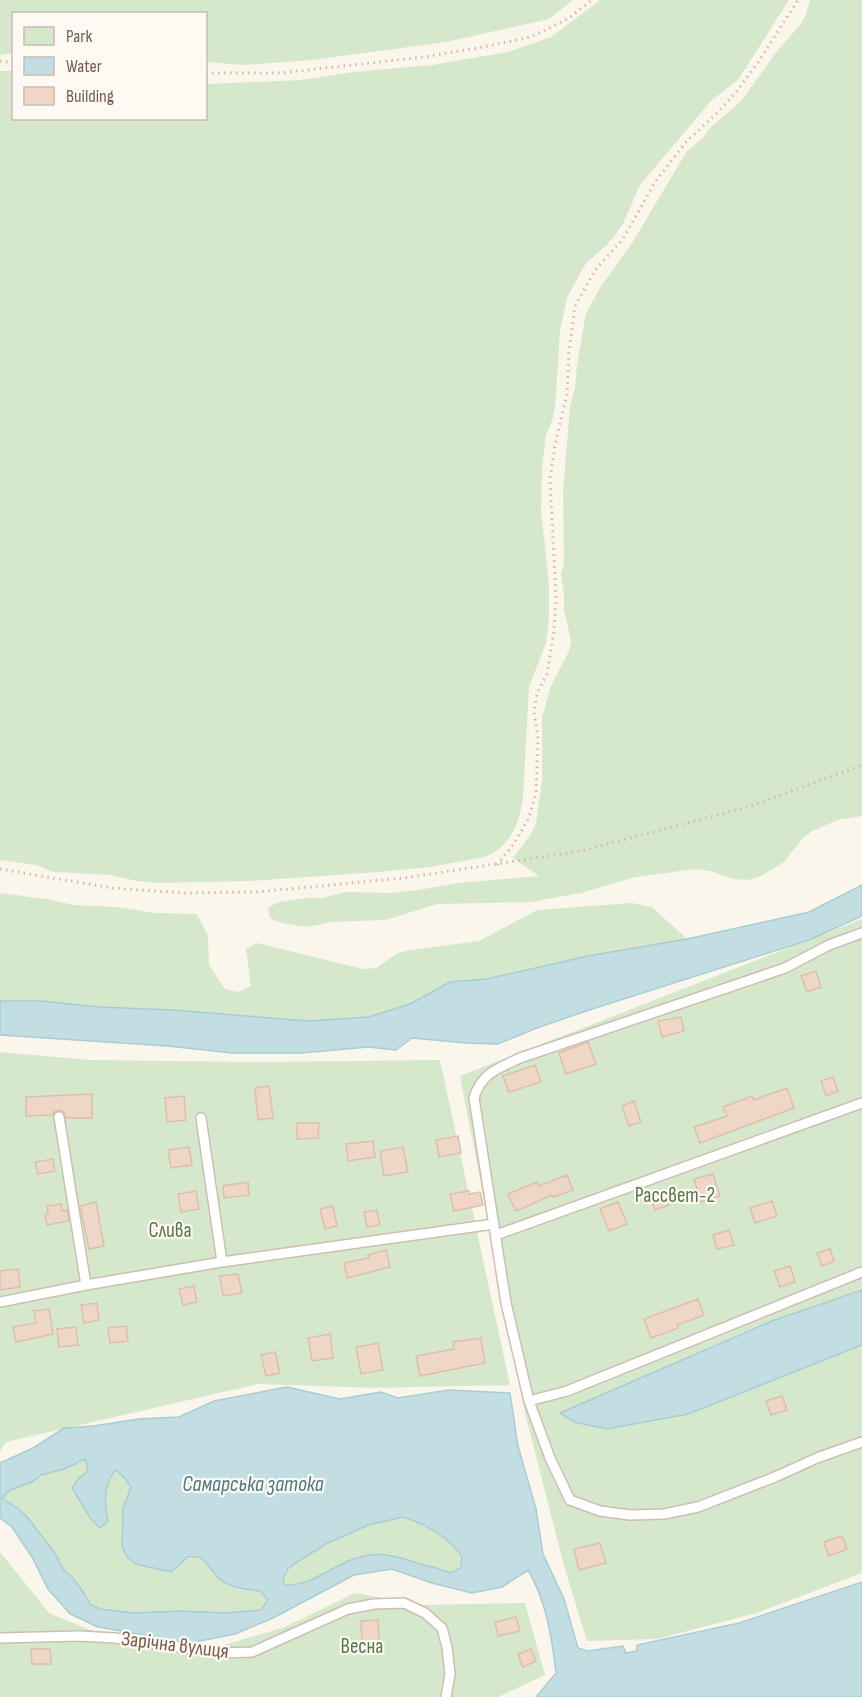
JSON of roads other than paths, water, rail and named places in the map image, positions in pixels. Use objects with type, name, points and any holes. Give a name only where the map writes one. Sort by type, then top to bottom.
[{"type":"lane","points":[[862,933],[829,945],[785,969],[520,1058],[490,1072],[477,1085],[474,1098],[506,1303],[529,1401],[550,1458],[570,1500],[600,1510],[630,1515],[664,1514],[698,1507],[862,1442]]},
{"type":"lane","points":[[496,1234],[862,1102]]},
{"type":"lane","points":[[59,1117],[86,1285]]},
{"type":"lane","points":[[201,1118],[222,1262]]},
{"type":"lane","points":[[0,1302],[222,1262],[494,1224]]},
{"type":"lane","points":[[529,1401],[567,1391],[862,1272]]},
{"type":"lane","name":"Зарічна вулиця","points":[[0,1638],[79,1636],[115,1638],[221,1653],[252,1652],[348,1610],[374,1604],[404,1603],[425,1613],[442,1628],[450,1674],[446,1697]]},
{"type":"water","points":[[862,885],[862,916],[809,940],[586,1011],[498,1044],[412,1038],[396,1050],[368,1047],[302,1053],[232,1053],[168,1046],[0,1035],[0,1001],[41,1001],[308,1021],[369,1017],[410,1004],[450,982],[487,979],[588,956],[687,939],[809,912]]},
{"type":"water","points":[[862,1290],[862,1345],[688,1414],[607,1429],[574,1422],[560,1413],[772,1321]]},
{"type":"water","name":"Самарська затока","points":[[287,1387],[340,1399],[381,1392],[398,1398],[449,1390],[510,1393],[518,1446],[536,1509],[543,1554],[564,1599],[578,1648],[588,1651],[623,1646],[626,1653],[637,1651],[637,1645],[739,1623],[862,1582],[862,1697],[536,1697],[556,1673],[544,1607],[528,1570],[502,1587],[472,1593],[432,1583],[392,1569],[354,1575],[273,1618],[235,1634],[190,1643],[98,1627],[70,1614],[48,1589],[32,1557],[12,1527],[0,1518],[0,1463],[33,1448],[64,1428],[139,1419],[179,1417],[214,1401]],"holes":[[[85,1459],[88,1471],[72,1488],[91,1519],[100,1528],[108,1521],[107,1487],[116,1470],[131,1487],[123,1509],[122,1546],[127,1557],[136,1564],[171,1572],[188,1557],[200,1557],[225,1583],[260,1591],[268,1600],[261,1610],[226,1613],[180,1611],[134,1613],[100,1609],[90,1604],[28,1518],[2,1498],[10,1490],[32,1482],[41,1475],[64,1469]],[[403,1517],[428,1527],[450,1543],[462,1556],[461,1568],[450,1573],[400,1558],[373,1555],[354,1559],[307,1581],[284,1585],[283,1579],[288,1569],[326,1544],[368,1525]]]},
{"type":"park label","name":"Рассвет-2","points":[[675,1195]]},
{"type":"park label","name":"Слива","points":[[170,1230]]},
{"type":"park label","name":"Весна","points":[[362,1646]]}]
